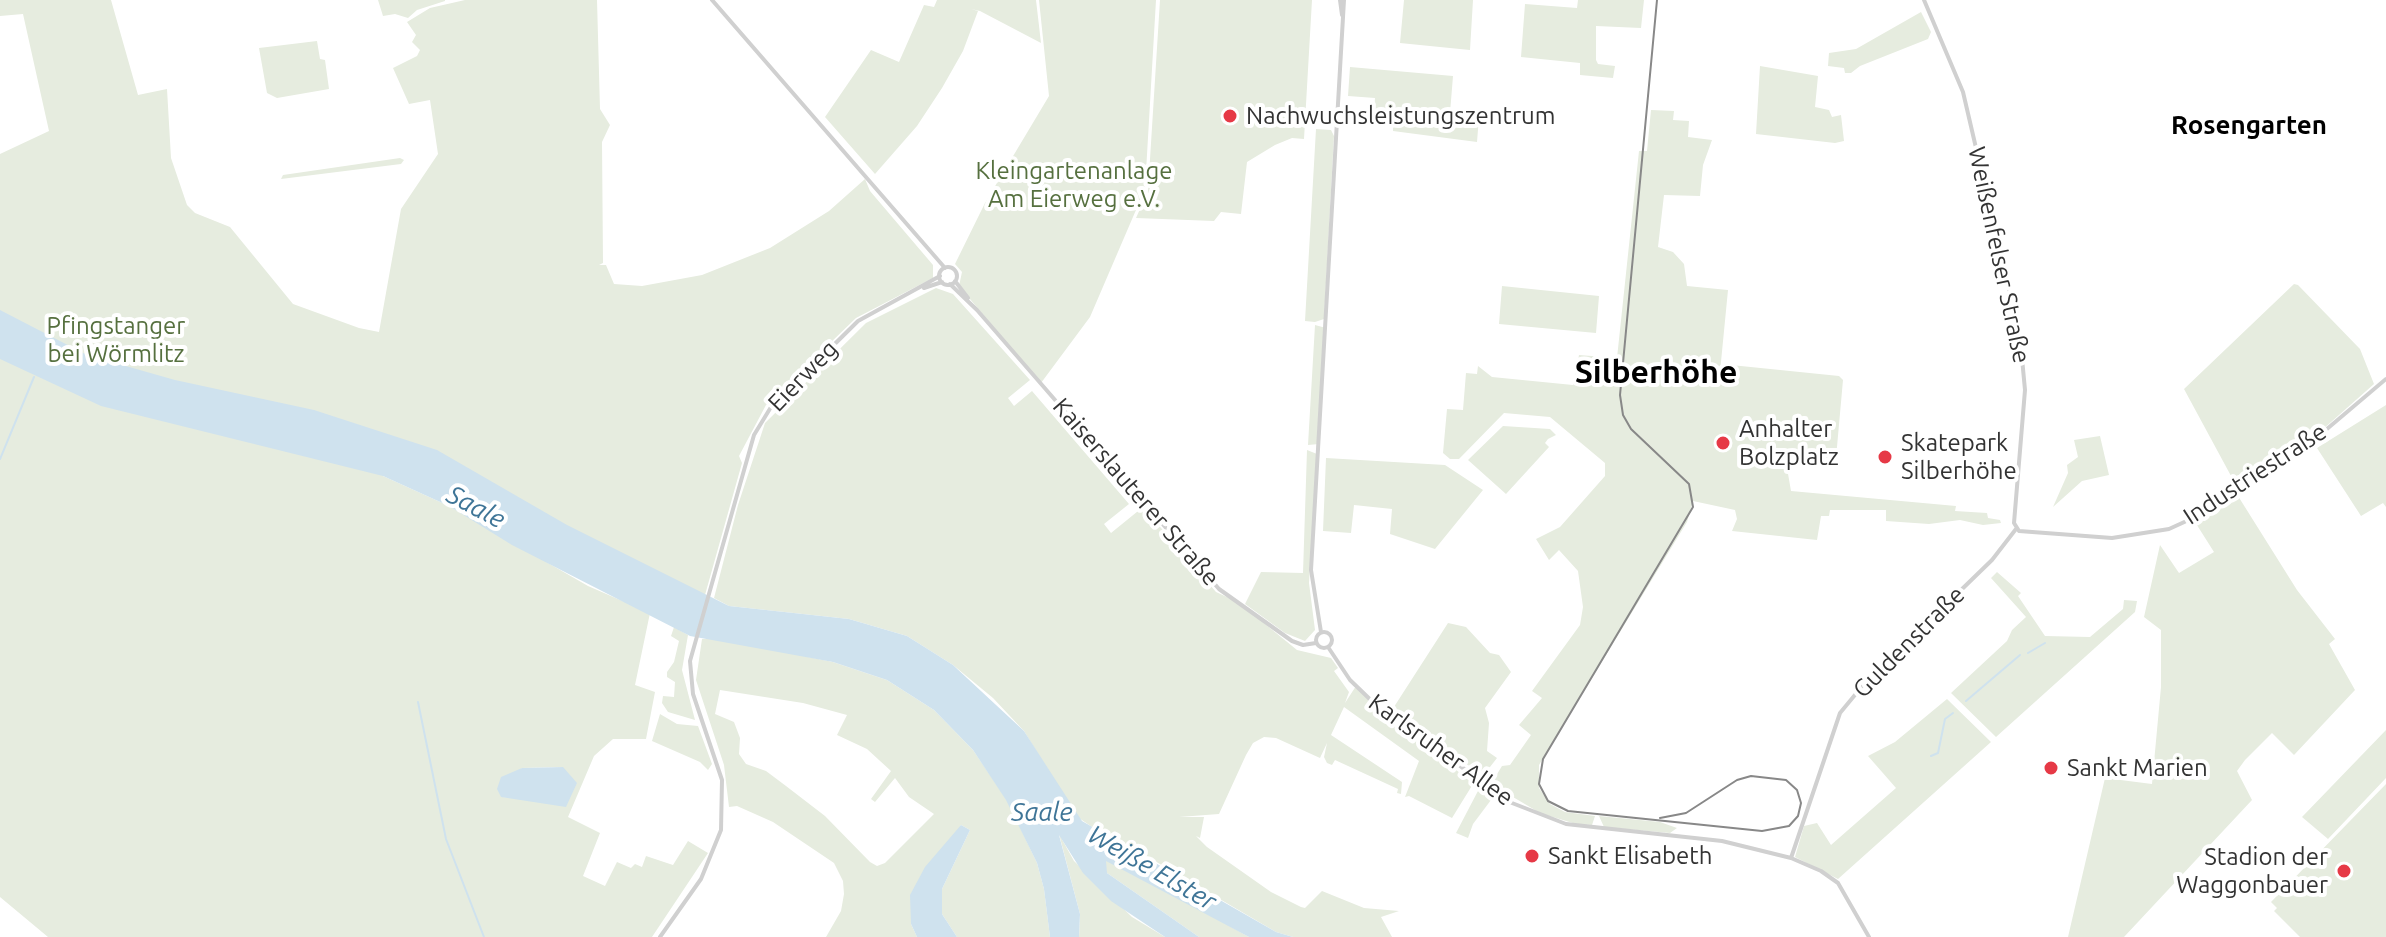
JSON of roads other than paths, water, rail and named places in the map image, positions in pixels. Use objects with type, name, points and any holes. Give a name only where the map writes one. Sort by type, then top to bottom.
[{"type":"street","points":[[712,0],[945,268]]},
{"type":"street","points":[[1316,643],[1321,632],[1311,570],[1342,0]]},
{"type":"street","name":"Weißenfelser Straße","points":[[1924,0],[1966,102],[2020,337],[2025,390],[2016,529]]},
{"type":"street","points":[[930,254],[942,282],[952,283]]},
{"type":"street","name":"Eierweg","points":[[660,937],[701,879],[715,852],[723,818],[722,780],[690,683],[693,646],[754,435],[764,417],[858,321],[911,293],[945,268]]},
{"type":"street","name":"Kaiserslauterer Straße","points":[[945,268],[954,270],[952,283],[1219,589],[1292,641],[1328,647]]},
{"type":"street","name":"Eierweg","points":[[911,293],[942,282]]},
{"type":"street","name":"Industriestraße","points":[[2016,529],[2028,533],[2094,538],[2141,535],[2169,529],[2204,513],[2308,445],[2386,379]]},
{"type":"street","name":"Guldenstraße","points":[[1791,858],[1840,713],[1864,684],[1996,555],[2016,529]]},
{"type":"street","name":"Karlsruher Allee","points":[[1321,632],[1330,636],[1328,647],[1350,680],[1379,708],[1496,793],[1524,809],[1566,824],[1722,841],[1791,858],[1821,871],[1838,883],[1869,937]]},
{"type":"water","name":"Saale","points":[[0,310],[87,355],[175,380],[314,410],[437,450],[567,525],[729,606],[849,619],[907,636],[953,665],[1024,731],[1082,821],[1276,932],[1293,937],[1249,937],[1106,861],[1107,873],[1199,937],[1165,937],[1111,901],[1083,873],[1059,835],[1080,914],[1079,937],[1050,937],[1037,863],[1006,800],[973,750],[934,710],[887,680],[833,662],[690,636],[512,545],[449,506],[383,476],[101,406],[0,359]]},
{"type":"water","points":[[563,767],[577,783],[566,807],[501,797],[497,789],[501,777],[522,768]]},
{"type":"water","points":[[961,825],[970,830],[942,889],[942,914],[957,937],[917,937],[911,924],[910,895],[925,867]]},
{"type":"waterway","points":[[0,459],[34,377]]},
{"type":"waterway","points":[[2028,653],[2045,643]]},
{"type":"waterway","points":[[1966,701],[2020,655]]},
{"type":"waterway","points":[[418,702],[446,839],[484,937]]},
{"type":"waterway","points":[[1931,756],[1938,753],[1945,719],[1953,713]]},
{"type":"tram line","points":[[1657,0],[1620,395],[1623,415],[1631,429],[1689,484],[1693,507],[1543,759],[1539,784],[1548,801],[1568,811],[1762,831],[1789,826],[1798,816],[1801,803],[1797,790],[1786,780],[1751,776],[1737,780],[1686,813],[1660,818]]},
{"type":"place","name":"Nachwuchsleistungszentrum","points":[[1230,116]]},
{"type":"place","name":"Anhalter Bolzplatz","points":[[1723,443]]},
{"type":"place","name":"Skatepark Silberhöhe","points":[[1885,457]]},
{"type":"place","name":"Sankt Marien","points":[[2051,768]]},
{"type":"place","name":"Sankt Elisabeth","points":[[1532,856]]},
{"type":"place","name":"Stadion der Waggonbauer","points":[[2344,871]]},
{"type":"district","name":"Rosengarten","points":[[2249,125]]},
{"type":"district","name":"Silberhöhe","points":[[1656,372]]},
{"type":"park label","name":"Kleingartenanlage Am Eierweg e.V.","points":[[1074,185]]},
{"type":"park label","name":"Pfingstanger bei Wörmlitz","points":[[116,340]]},
{"type":"water label","name":"Weiße Elster","points":[[1152,868]]}]
